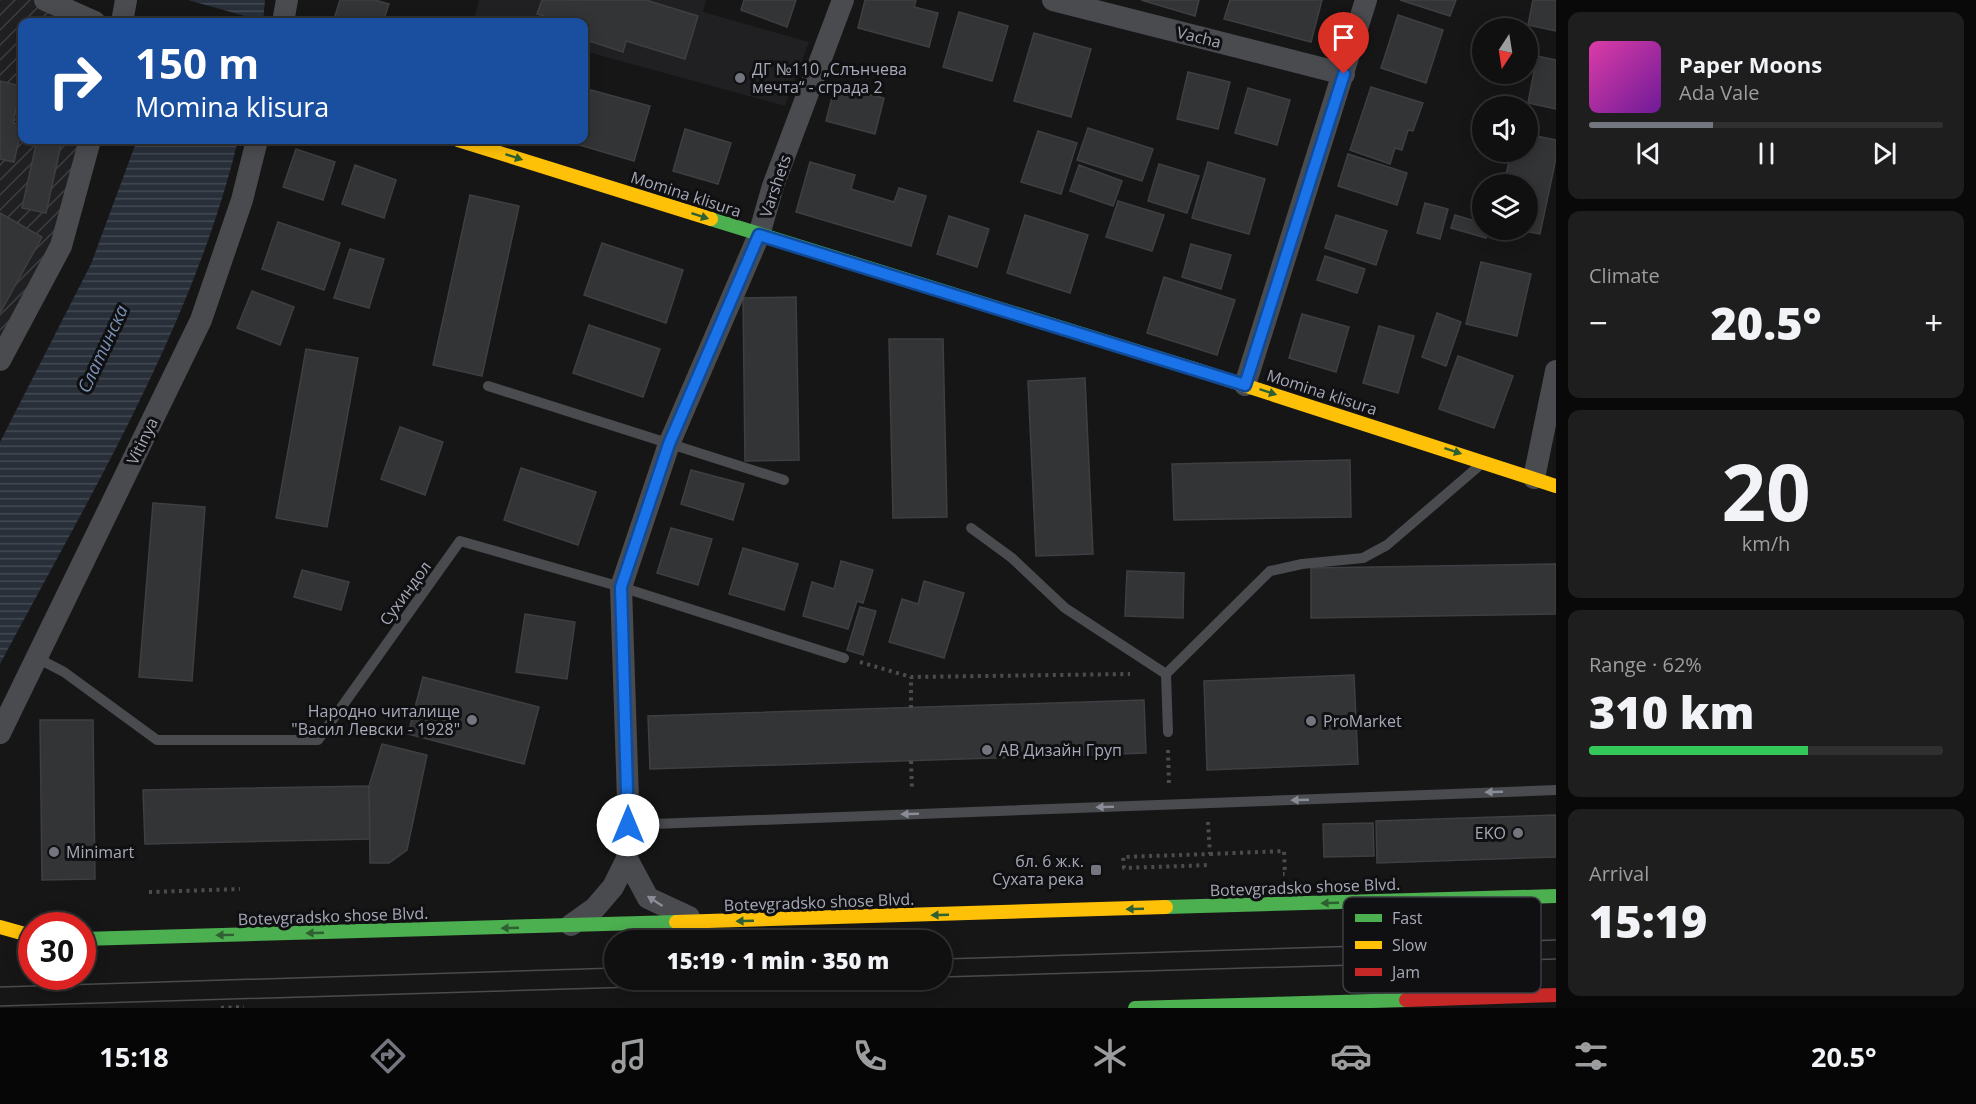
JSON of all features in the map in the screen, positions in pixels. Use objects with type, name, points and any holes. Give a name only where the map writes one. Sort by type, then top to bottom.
[{"type":"main road","name":"Momina klisura","points":[[471,144],[1245,385],[1485,461],[1556,486]]},
{"type":"main road","name":"Botevgradsko shose Blvd.","points":[[1523,897],[1556,896]]},
{"type":"main road","name":"Botevgradsko shose Blvd.","points":[[96,939],[1343,902]]},
{"type":"main road","points":[[0,927],[18,933]]},
{"type":"main road","points":[[0,941],[18,939]]},
{"type":"main road","points":[[1135,1008],[1556,995]]},
{"type":"street","points":[[45,0],[86,18]]},
{"type":"street","points":[[123,18],[126,0]]},
{"type":"street","points":[[284,18],[287,0]]},
{"type":"street","name":"Varshets","points":[[568,926],[596,908],[612,887],[627,859],[621,587],[669,444],[759,235],[773,186],[843,0]]},
{"type":"street","name":"Vacha","points":[[1053,0],[1344,74]]},
{"type":"street","points":[[1245,385],[1366,0]]},
{"type":"street","points":[[0,360],[61,246],[89,144]]},
{"type":"street","name":"Vitinya","points":[[0,733],[201,320],[242,200],[256,144]]},
{"type":"street","points":[[1534,478],[1556,371]]},
{"type":"street","name":"Varshets","points":[[627,859],[648,898],[702,922]]},
{"type":"lane","points":[[488,386],[784,480]]},
{"type":"lane","points":[[1168,732],[1166,674],[1270,571],[1302,564],[1363,558],[1387,545],[1485,461]]},
{"type":"lane","points":[[971,528],[1012,558],[1065,608],[1166,674]]},
{"type":"lane","name":"Сухиндол","points":[[37,658],[64,672],[157,740],[318,740],[460,541],[621,587],[844,658]]},
{"type":"lane","points":[[628,825],[1556,790]]},
{"type":"path","points":[[844,658],[911,677],[1166,674]]},
{"type":"path","points":[[911,677],[911,708]]},
{"type":"path","points":[[1168,732],[1170,804]]},
{"type":"path","points":[[911,761],[912,790]]},
{"type":"path","points":[[1207,803],[1209,854]]},
{"type":"path","points":[[1210,865],[1124,868],[1124,857],[1284,852],[1285,873],[1275,874]]},
{"type":"path","points":[[149,892],[240,889]]},
{"type":"path","points":[[221,1008],[244,1007]]},
{"type":"shaded area","points":[[0,0],[45,0],[86,18],[18,18],[18,144],[89,144],[61,246],[0,360]]},
{"type":"shaded area","name":"ДГ №110 „Слънчева мечта“ - сграда 2","points":[[479,0],[706,0],[703,12],[809,42],[785,106],[588,52],[588,18],[474,18]]},
{"type":"water","points":[[174,0],[265,0],[263,18],[169,18]]},
{"type":"water","name":"Слатинска","points":[[136,144],[237,144],[219,208],[195,276],[167,343],[103,473],[0,664],[0,442],[91,264]]},
{"type":"pier","points":[[171,0],[188,0],[252,18],[166,18]]},
{"type":"building","points":[[340,0],[375,0],[389,4],[384,18],[334,18]]},
{"type":"building","points":[[542,0],[646,0],[698,16],[685,59],[626,41],[623,52],[588,41],[588,18],[550,18],[537,14]]},
{"type":"building","points":[[744,0],[796,0],[787,27],[741,10]]},
{"type":"building","points":[[865,0],[916,0],[914,7],[938,13],[929,47],[858,28]]},
{"type":"building","points":[[1141,0],[1199,0],[1195,16]]},
{"type":"building","points":[[1230,0],[1322,0],[1311,42],[1224,19]]},
{"type":"building","points":[[1400,0],[1456,0],[1450,16]]},
{"type":"building","points":[[1533,0],[1556,0],[1556,31],[1538,27],[1538,18],[1529,18]]},
{"type":"building","points":[[959,12],[1008,26],[992,81],[943,67]]},
{"type":"building","points":[[1398,15],[1443,30],[1426,83],[1381,68]]},
{"type":"building","points":[[1034,33],[1091,49],[1071,117],[1014,101]]},
{"type":"building","points":[[1538,56],[1556,60],[1556,109],[1538,105],[1538,96],[1529,96],[1532,84],[1538,84]]},
{"type":"building","points":[[1188,72],[1230,82],[1218,129],[1177,119]]},
{"type":"building","points":[[0,81],[18,85],[18,100],[13,123],[18,124],[18,144],[14,162],[0,159]]},
{"type":"building","points":[[835,86],[884,98],[875,134],[826,121]]},
{"type":"building","points":[[1371,87],[1423,103],[1413,131],[1408,130],[1402,150],[1395,148],[1390,164],[1350,150]]},
{"type":"building","points":[[1248,88],[1290,100],[1277,145],[1235,133]]},
{"type":"building","points":[[591,90],[650,106],[634,161],[576,144],[588,144],[588,102]]},
{"type":"building","points":[[1088,128],[1153,149],[1142,181],[1077,160]]},
{"type":"building","points":[[685,129],[731,143],[718,184],[673,171]]},
{"type":"building","points":[[1038,131],[1077,143],[1061,194],[1021,182]]},
{"type":"building","points":[[1538,136],[1556,140],[1556,158],[1540,234],[1538,234],[1538,174],[1506,174],[1509,162],[1538,162]]},
{"type":"building","points":[[36,144],[61,144],[46,213],[22,208]]},
{"type":"building","points":[[296,149],[335,162],[323,200],[283,187]]},
{"type":"building","points":[[1348,154],[1407,173],[1397,205],[1338,186]]},
{"type":"building","points":[[810,162],[855,175],[851,189],[894,202],[899,188],[926,196],[911,246],[796,212]]},
{"type":"building","points":[[1208,162],[1265,179],[1249,234],[1192,218]]},
{"type":"building","points":[[1159,164],[1199,176],[1187,213],[1148,201]]},
{"type":"building","points":[[355,165],[396,180],[384,218],[342,204]]},
{"type":"building","points":[[1079,165],[1122,181],[1113,206],[1070,191]]},
{"type":"building","points":[[470,195],[519,206],[482,376],[433,365]]},
{"type":"building","points":[[1118,201],[1164,215],[1152,251],[1106,237]]},
{"type":"building","points":[[1425,203],[1448,209],[1440,239],[1417,233]]},
{"type":"building","points":[[0,213],[42,237],[0,313]]},
{"type":"building","points":[[1025,215],[1088,235],[1070,293],[1007,273]]},
{"type":"building","points":[[1336,215],[1387,231],[1376,265],[1325,248]]},
{"type":"building","points":[[1455,215],[1472,220],[1472,234],[1451,228]]},
{"type":"building","points":[[949,216],[989,229],[977,267],[937,254]]},
{"type":"building","points":[[278,222],[340,243],[324,290],[262,269]]},
{"type":"building","points":[[602,243],[683,270],[666,323],[584,295]]},
{"type":"building","points":[[1191,244],[1231,255],[1221,289],[1182,277]]},
{"type":"building","points":[[350,249],[384,259],[369,308],[334,298]]},
{"type":"building","points":[[1325,256],[1365,269],[1357,293],[1317,280]]},
{"type":"building","points":[[1481,262],[1531,274],[1517,336],[1466,324]]},
{"type":"building","points":[[1164,277],[1235,300],[1217,355],[1147,333]]},
{"type":"building","points":[[252,291],[294,307],[280,345],[237,328]]},
{"type":"building","points":[[796,297],[799,460],[745,461],[743,298]]},
{"type":"building","points":[[1437,313],[1461,322],[1446,366],[1422,357]]},
{"type":"building","points":[[1302,314],[1349,327],[1336,372],[1289,358]]},
{"type":"building","points":[[589,325],[660,349],[643,397],[573,373]]},
{"type":"building","points":[[1379,326],[1414,336],[1398,393],[1363,383]]},
{"type":"building","points":[[889,339],[943,339],[947,517],[893,518]]},
{"type":"building","points":[[306,349],[358,358],[327,527],[276,518]]},
{"type":"building","points":[[1458,356],[1513,376],[1494,428],[1439,409]]},
{"type":"building","points":[[1085,378],[1093,554],[1036,556],[1028,381]]},
{"type":"building","points":[[400,427],[443,442],[425,495],[381,479]]},
{"type":"building","points":[[1350,460],[1351,517],[1174,520],[1172,464]]},
{"type":"building","points":[[521,468],[596,492],[578,545],[504,520]]},
{"type":"building","points":[[691,470],[744,484],[733,520],[681,504]]},
{"type":"building","points":[[153,503],[205,507],[192,681],[139,677]]},
{"type":"building","points":[[671,528],[712,539],[698,585],[657,573]]},
{"type":"building","points":[[743,548],[798,564],[784,610],[729,594]]},
{"type":"building","points":[[841,561],[873,570],[863,603],[857,601],[848,629],[803,616],[812,582],[834,589]]},
{"type":"building","points":[[1556,564],[1556,614],[1311,618],[1311,568]]},
{"type":"building","points":[[302,570],[349,582],[341,610],[294,597]]},
{"type":"building","points":[[1127,571],[1184,573],[1183,618],[1125,616]]},
{"type":"building","points":[[924,581],[964,593],[944,658],[889,642],[902,599],[918,604]]},
{"type":"building","points":[[860,607],[876,611],[863,655],[847,650]]},
{"type":"building","points":[[525,614],[575,622],[567,679],[516,672]]},
{"type":"building","points":[[1354,675],[1358,764],[1207,770],[1204,681]]},
{"type":"building","points":[[423,677],[539,707],[524,764],[408,734]]},
{"type":"building","points":[[1144,700],[1146,753],[650,769],[648,716]]},
{"type":"building","points":[[40,720],[93,720],[95,879],[42,880]]},
{"type":"building","points":[[382,744],[427,755],[407,850],[389,863],[370,863],[369,786]]},
{"type":"building","points":[[369,786],[370,839],[145,844],[143,790]]},
{"type":"building","points":[[1556,815],[1556,857],[1377,863],[1376,821]]},
{"type":"building","points":[[1373,823],[1374,856],[1324,857],[1323,824]]},
{"type":"tram line","points":[[1541,940],[1556,940]]},
{"type":"tram line","points":[[952,959],[1343,947]]},
{"type":"tram line","points":[[1541,959],[1556,959]]},
{"type":"tram line","points":[[952,977],[1343,965]]},
{"type":"tram line","points":[[0,987],[604,968]]},
{"type":"tram line","points":[[0,1006],[604,988]]},
{"type":"traffic: fast","points":[[711,219],[1191,368]]},
{"type":"traffic: fast","points":[[1521,897],[1556,896]]},
{"type":"traffic: fast","points":[[1166,907],[1343,902]]},
{"type":"traffic: fast","points":[[96,939],[676,922]]},
{"type":"traffic: fast","points":[[1135,1008],[1406,1000]]},
{"type":"traffic: slow","points":[[471,144],[711,219]]},
{"type":"traffic: slow","points":[[1191,368],[1556,486]]},
{"type":"traffic: slow","points":[[676,922],[1166,907]]},
{"type":"traffic: slow","points":[[0,927],[18,932]]},
{"type":"traffic: jam","points":[[1406,1000],[1556,995]]},
{"type":"place","name":"ДГ №110 „Слънчева мечта“ - сграда 2","points":[[740,78]]},
{"type":"place","name":"Народно читалище \"Васил Левски - 1928\"","points":[[472,720]]},
{"type":"place","name":"ProMarket","points":[[1311,721]]},
{"type":"place","name":"АВ Дизайн Груп","points":[[987,750]]},
{"type":"place","name":"EKO","points":[[1518,833]]},
{"type":"place","name":"Minimart","points":[[54,852]]},
{"type":"place","name":"бл. 6 ж.к. Сухата река","points":[[1096,870]]},
{"type":"route","points":[[628,825],[621,587],[669,444],[759,235],[1245,385],[1344,74]]}]
